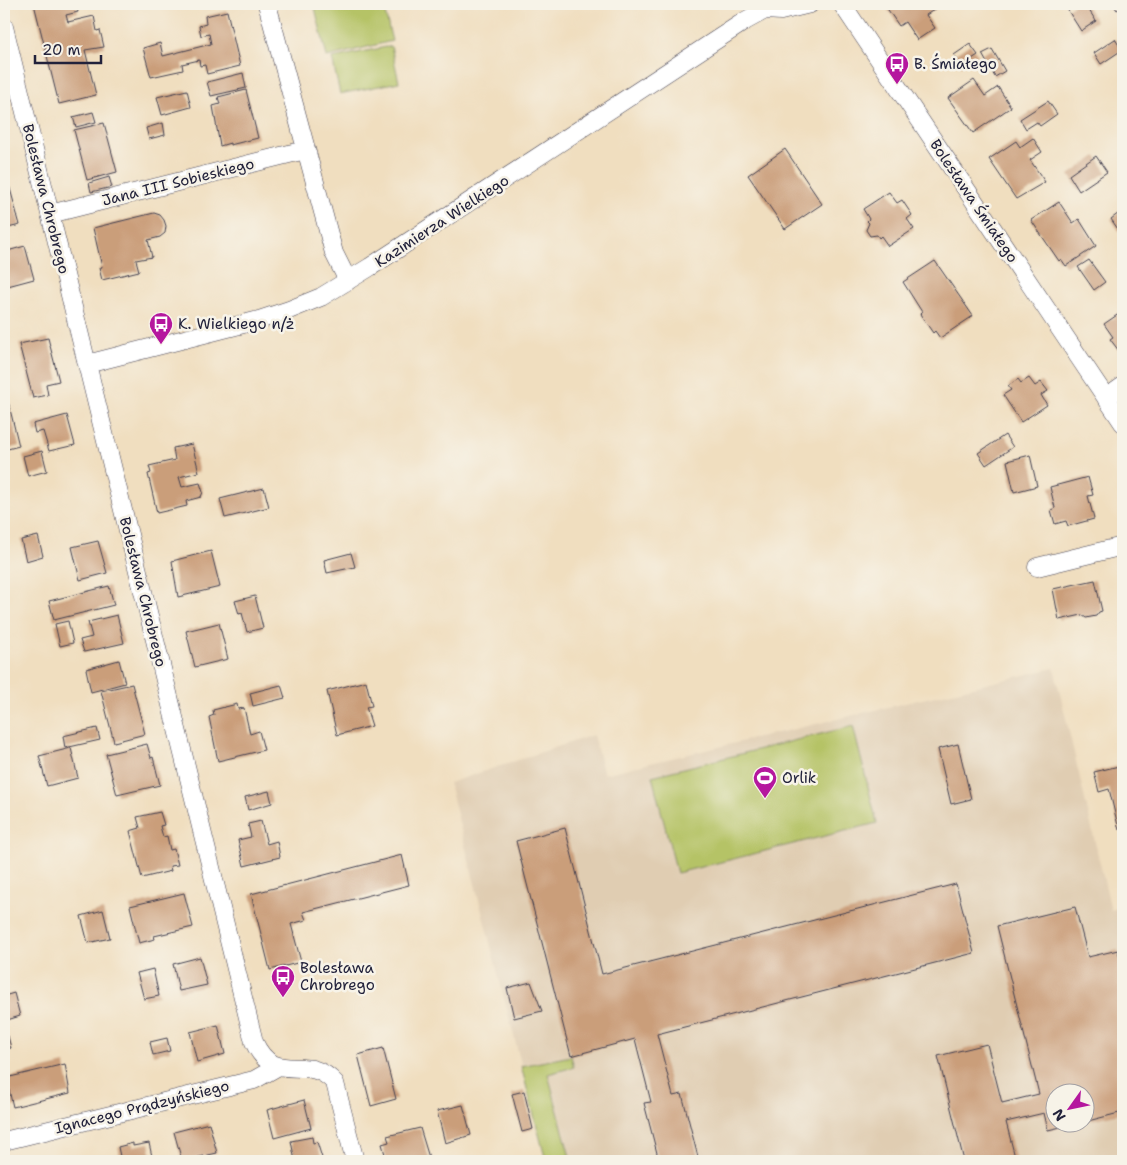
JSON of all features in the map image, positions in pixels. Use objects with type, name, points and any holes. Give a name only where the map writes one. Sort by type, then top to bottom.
[{"type":"street","points":[[267,4],[334,253],[348,281]]},
{"type":"street","name":"Kazimierza Wielkiego","points":[[87,364],[259,320],[321,297],[768,7],[781,11],[810,4]]},
{"type":"street","name":"Bolesława Śmiałego","points":[[842,4],[1123,423]]},
{"type":"street","name":"Bolesława Chrobrego","points":[[4,27],[254,1042],[260,1054],[277,1067]]},
{"type":"street","name":"Jana III Sobieskiego","points":[[50,214],[306,150]]},
{"type":"street","points":[[1106,398],[1123,386]]},
{"type":"street","points":[[1037,567],[1123,548]]},
{"type":"street","points":[[277,1067],[308,1067],[327,1075],[335,1084],[355,1161]]},
{"type":"street","name":"Ignacego Prądzyńskiego","points":[[4,1141],[254,1080],[277,1067]]},
{"type":"shaded area","points":[[1054,668],[1111,910],[1123,906],[1123,1161],[546,1161],[449,783],[593,735],[604,774]]},
{"type":"green space","points":[[314,4],[383,4],[392,41],[327,57]]},
{"type":"green space","points":[[391,46],[399,82],[340,94],[332,58]]},
{"type":"green space","name":"Orlik","points":[[853,726],[877,823],[677,873],[652,776]]},
{"type":"green space","points":[[571,1056],[574,1067],[548,1074],[571,1161],[546,1161],[521,1066]]},
{"type":"building","points":[[34,4],[76,4],[78,12],[66,15],[68,22],[94,16],[97,31],[100,30],[104,47],[85,50],[96,95],[59,104]]},
{"type":"building","points":[[884,4],[943,4],[926,15],[935,28],[917,40],[905,22],[899,26]]},
{"type":"building","points":[[1075,4],[1085,4],[1096,21],[1081,31],[1067,9]]},
{"type":"building","points":[[1113,4],[1123,4],[1123,6],[1117,10]]},
{"type":"building","points":[[227,11],[240,66],[207,74],[205,65],[200,66],[199,60],[182,64],[183,70],[151,77],[143,48],[160,43],[163,56],[211,44],[209,34],[201,36],[199,26],[206,24],[205,16]]},
{"type":"building","points":[[1115,39],[1122,50],[1101,64],[1094,53]]},
{"type":"building","points":[[970,44],[978,55],[961,66],[954,55]]},
{"type":"building","points":[[992,49],[1005,71],[995,77],[982,54]]},
{"type":"building","points":[[243,73],[246,88],[211,96],[207,82]]},
{"type":"building","points":[[974,80],[985,96],[998,87],[1011,107],[973,133],[948,98]]},
{"type":"building","points":[[187,90],[191,107],[162,115],[157,97]]},
{"type":"building","points":[[246,90],[258,138],[220,146],[213,106],[220,104],[218,97]]},
{"type":"building","points":[[1048,101],[1057,114],[1040,126],[1037,122],[1026,129],[1020,119]]},
{"type":"building","points":[[93,112],[96,122],[76,127],[73,117]]},
{"type":"building","points":[[104,123],[117,172],[87,180],[74,130]]},
{"type":"building","points":[[163,123],[165,135],[149,139],[146,128]]},
{"type":"building","points":[[1033,138],[1042,152],[1030,160],[1045,182],[1016,199],[989,159],[1016,141],[1020,147]]},
{"type":"building","points":[[785,149],[822,204],[785,229],[748,175]]},
{"type":"building","points":[[1096,156],[1107,172],[1079,191],[1069,175]]},
{"type":"building","points":[[109,177],[112,187],[91,192],[89,183]]},
{"type":"building","points":[[9,185],[20,225],[4,229],[4,186]]},
{"type":"building","points":[[889,192],[897,203],[902,200],[912,215],[907,219],[914,229],[888,246],[881,236],[879,238],[877,235],[870,236],[866,230],[869,219],[863,209]]},
{"type":"building","points":[[1059,202],[1073,223],[1079,219],[1096,246],[1066,266],[1061,259],[1059,261],[1031,220]]},
{"type":"building","points":[[1123,210],[1123,234],[1122,235],[1111,219]]},
{"type":"building","points":[[154,213],[160,215],[166,226],[165,233],[160,237],[148,240],[152,257],[136,260],[139,271],[102,280],[99,268],[102,267],[93,228]]},
{"type":"building","points":[[25,246],[34,279],[4,287],[4,252]]},
{"type":"building","points":[[1089,260],[1105,282],[1094,290],[1078,267]]},
{"type":"building","points":[[935,261],[973,316],[940,338],[935,331],[933,333],[920,314],[922,312],[903,282]]},
{"type":"building","points":[[1123,311],[1123,349],[1119,351],[1110,339],[1113,337],[1104,324]]},
{"type":"building","points":[[48,338],[59,381],[46,384],[48,395],[33,398],[19,344]]},
{"type":"building","points":[[1029,378],[1035,386],[1041,382],[1048,391],[1041,395],[1047,405],[1021,422],[1003,395],[1011,390],[1008,386],[1018,379],[1021,383]]},
{"type":"building","points":[[4,397],[7,397],[19,446],[4,450]]},
{"type":"building","points":[[67,415],[75,445],[49,451],[43,431],[35,433],[33,424]]},
{"type":"building","points":[[1005,435],[1013,447],[986,465],[978,453]]},
{"type":"building","points":[[192,444],[199,472],[179,477],[182,487],[200,483],[203,492],[201,497],[186,501],[187,506],[157,513],[148,474],[151,473],[149,466],[175,460],[173,448]]},
{"type":"building","points":[[42,451],[47,471],[28,476],[23,456]]},
{"type":"building","points":[[1030,455],[1037,486],[1014,492],[1007,461]]},
{"type":"building","points":[[1088,477],[1093,495],[1088,496],[1094,519],[1068,526],[1066,521],[1055,524],[1051,510],[1055,508],[1050,487]]},
{"type":"building","points":[[264,488],[269,507],[225,518],[220,499]]},
{"type":"building","points":[[38,536],[43,556],[26,561],[21,540]]},
{"type":"building","points":[[98,541],[107,573],[80,580],[72,547]]},
{"type":"building","points":[[211,551],[220,587],[178,597],[172,561]]},
{"type":"building","points":[[351,553],[355,567],[327,573],[324,560]]},
{"type":"building","points":[[1095,580],[1102,611],[1096,616],[1086,618],[1082,615],[1059,620],[1053,589]]},
{"type":"building","points":[[109,586],[114,605],[54,620],[49,601]]},
{"type":"building","points":[[255,596],[263,628],[247,632],[242,613],[239,614],[235,601]]},
{"type":"building","points":[[117,615],[124,643],[84,652],[80,640],[92,637],[88,622]]},
{"type":"building","points":[[68,621],[73,643],[60,646],[55,624]]},
{"type":"building","points":[[219,623],[228,659],[195,667],[186,631]]},
{"type":"building","points":[[119,660],[125,683],[91,692],[86,669]]},
{"type":"building","points":[[366,681],[372,706],[366,707],[372,726],[337,735],[327,691]]},
{"type":"building","points":[[132,684],[145,734],[114,742],[101,691]]},
{"type":"building","points":[[281,685],[285,698],[253,706],[250,693]]},
{"type":"building","points":[[237,704],[238,709],[244,708],[250,734],[259,731],[264,750],[218,761],[209,717],[214,715],[213,710]]},
{"type":"building","points":[[97,728],[100,740],[65,748],[63,736]]},
{"type":"building","points":[[147,744],[151,758],[153,757],[160,785],[117,795],[106,754]]},
{"type":"building","points":[[958,744],[971,799],[951,804],[938,749]]},
{"type":"building","points":[[71,748],[78,778],[47,786],[39,756]]},
{"type":"building","points":[[1123,765],[1123,829],[1119,830],[1109,789],[1099,792],[1094,772]]},
{"type":"building","points":[[269,791],[272,803],[248,810],[245,797]]},
{"type":"building","points":[[160,812],[164,825],[160,826],[163,837],[167,836],[170,850],[174,849],[178,865],[170,866],[171,871],[142,878],[130,831],[140,828],[137,817]]},
{"type":"building","points":[[261,821],[267,844],[277,841],[280,857],[244,866],[238,840],[251,837],[248,824]]},
{"type":"building","points":[[565,828],[602,974],[956,884],[974,953],[657,1034],[673,1096],[682,1094],[699,1161],[659,1161],[644,1103],[651,1102],[635,1039],[571,1056],[516,841]]},
{"type":"building","points":[[402,855],[409,885],[303,912],[306,920],[291,924],[301,962],[270,970],[251,894]]},
{"type":"building","points":[[184,893],[193,927],[154,936],[155,939],[139,943],[130,906]]},
{"type":"building","points":[[1075,907],[1088,957],[1118,950],[1123,973],[1123,1112],[1094,1119],[1094,1082],[1044,1082],[1044,1113],[1006,1122],[1016,1161],[964,1161],[938,1056],[987,1044],[1002,1103],[1039,1094],[997,926]]},
{"type":"building","points":[[103,910],[110,938],[88,943],[81,916]]},
{"type":"building","points":[[200,957],[207,985],[179,991],[173,964]]},
{"type":"building","points":[[153,969],[159,996],[144,999],[137,973]]},
{"type":"building","points":[[531,982],[542,1011],[514,1018],[507,988]]},
{"type":"building","points":[[14,993],[20,1016],[4,1021],[4,996]]},
{"type":"building","points":[[218,1025],[225,1054],[197,1062],[190,1032]]},
{"type":"building","points":[[8,1036],[11,1048],[4,1050],[4,1037]]},
{"type":"building","points":[[167,1038],[170,1051],[153,1055],[150,1042]]},
{"type":"building","points":[[383,1048],[396,1099],[371,1106],[358,1055]]},
{"type":"building","points":[[65,1064],[70,1093],[13,1107],[9,1090],[4,1091],[4,1073],[9,1072],[10,1077]]},
{"type":"building","points":[[524,1091],[533,1129],[522,1132],[512,1094]]},
{"type":"building","points":[[304,1100],[311,1128],[274,1138],[267,1110]]},
{"type":"building","points":[[463,1105],[471,1135],[445,1143],[437,1111]]},
{"type":"building","points":[[209,1123],[217,1153],[182,1161],[174,1132]]},
{"type":"building","points":[[420,1128],[430,1161],[387,1161],[382,1144],[389,1142],[387,1136]]},
{"type":"building","points":[[312,1137],[313,1143],[317,1142],[323,1161],[295,1161],[291,1141]]},
{"type":"building","points":[[133,1143],[133,1146],[149,1143],[153,1161],[121,1161],[118,1147]]},
{"type":"place","name":"B. Śmiałego","points":[[897,85]]},
{"type":"place","name":"K. Wielkiego n/ż","points":[[161,345]]},
{"type":"place","name":"Orlik","points":[[765,799]]},
{"type":"place","name":"Bolesława Chrobrego","points":[[283,998]]}]
